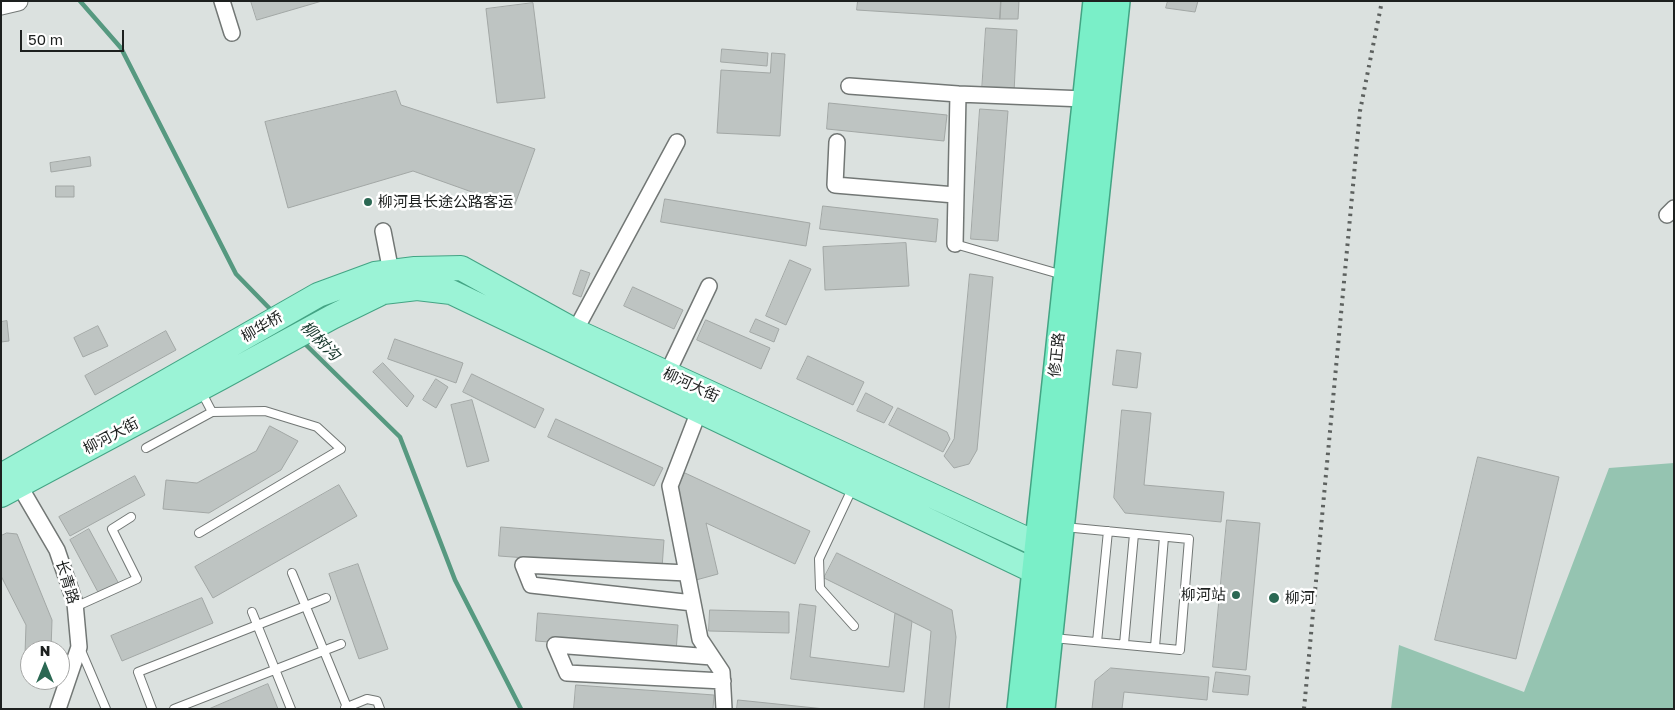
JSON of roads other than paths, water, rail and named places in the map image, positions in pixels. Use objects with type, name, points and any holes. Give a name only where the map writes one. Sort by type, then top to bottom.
[{"type":"highway","name":"修正路","points":[[1042,709],[1050,638],[1050,569],[1037,544],[1096,1]]},
{"type":"highway","name":"修正路","points":[[1020,709],[1050,569],[1062,527],[1117,1]]},
{"type":"main road","name":"柳河大街","points":[[318,294],[375,274],[415,269],[461,268],[575,331],[1037,544]]},
{"type":"main road","name":"柳河大街","points":[[332,317],[383,292],[418,288],[451,292],[854,485],[1050,569]]},
{"type":"main road","name":"柳华桥","points":[[205,360],[318,294]]},
{"type":"main road","name":"柳华桥","points":[[210,384],[332,317]]},
{"type":"main road","name":"柳河大街","points":[[5,480],[205,360]]},
{"type":"main road","name":"柳河大街","points":[[5,480],[210,384]]},
{"type":"street","points":[[1,5],[18,1]]},
{"type":"street","points":[[222,1],[232,33]]},
{"type":"street","points":[[849,86],[958,94],[1085,99]]},
{"type":"street","points":[[955,244],[958,94]]},
{"type":"street","points":[[575,331],[678,142]]},
{"type":"street","points":[[838,142],[835,185],[955,195]]},
{"type":"street","points":[[383,231],[391,272]]},
{"type":"street","points":[[667,374],[709,286]]},
{"type":"street","points":[[700,411],[670,486],[700,639],[722,672],[724,709]]},
{"type":"street","name":"长青路","points":[[5,480],[57,550],[75,607],[79,646],[58,709]]},
{"type":"street","points":[[687,573],[523,565],[531,585],[693,603]]},
{"type":"street","points":[[712,657],[555,645],[567,673],[723,681]]},
{"type":"lane","points":[[955,244],[1066,276]]},
{"type":"lane","points":[[210,384],[212,412]]},
{"type":"lane","points":[[146,448],[212,412],[266,411],[317,427],[341,449],[199,533]]},
{"type":"lane","points":[[854,485],[819,559],[820,588],[854,626]]},
{"type":"lane","points":[[75,607],[137,579],[112,529],[131,517]]},
{"type":"lane","points":[[1050,638],[1180,650],[1189,539],[1062,527]]},
{"type":"lane","points":[[1097,642],[1108,531]]},
{"type":"lane","points":[[1124,644],[1134,534]]},
{"type":"lane","points":[[1155,647],[1164,537]]},
{"type":"lane","points":[[292,573],[345,708],[367,699],[377,701],[380,709]]},
{"type":"lane","points":[[152,709],[138,672],[326,598]]},
{"type":"lane","points":[[252,612],[291,709]]},
{"type":"lane","points":[[174,709],[341,644]]},
{"type":"lane","points":[[79,646],[106,709]]},
{"type":"waterway","name":"柳树沟","points":[[80,1],[121,48],[236,274],[273,312]]},
{"type":"waterway","name":"柳树沟","points":[[303,342],[400,437],[455,580],[521,709]]},
{"type":"railway","points":[[1304,709],[1360,111],[1382,1]]},
{"type":"place","name":"柳河县长途公路客运","points":[[368,202]]},
{"type":"place","name":"柳河站","points":[[1236,595]]},
{"type":"place","name":"柳河","points":[[1274,598]]}]
